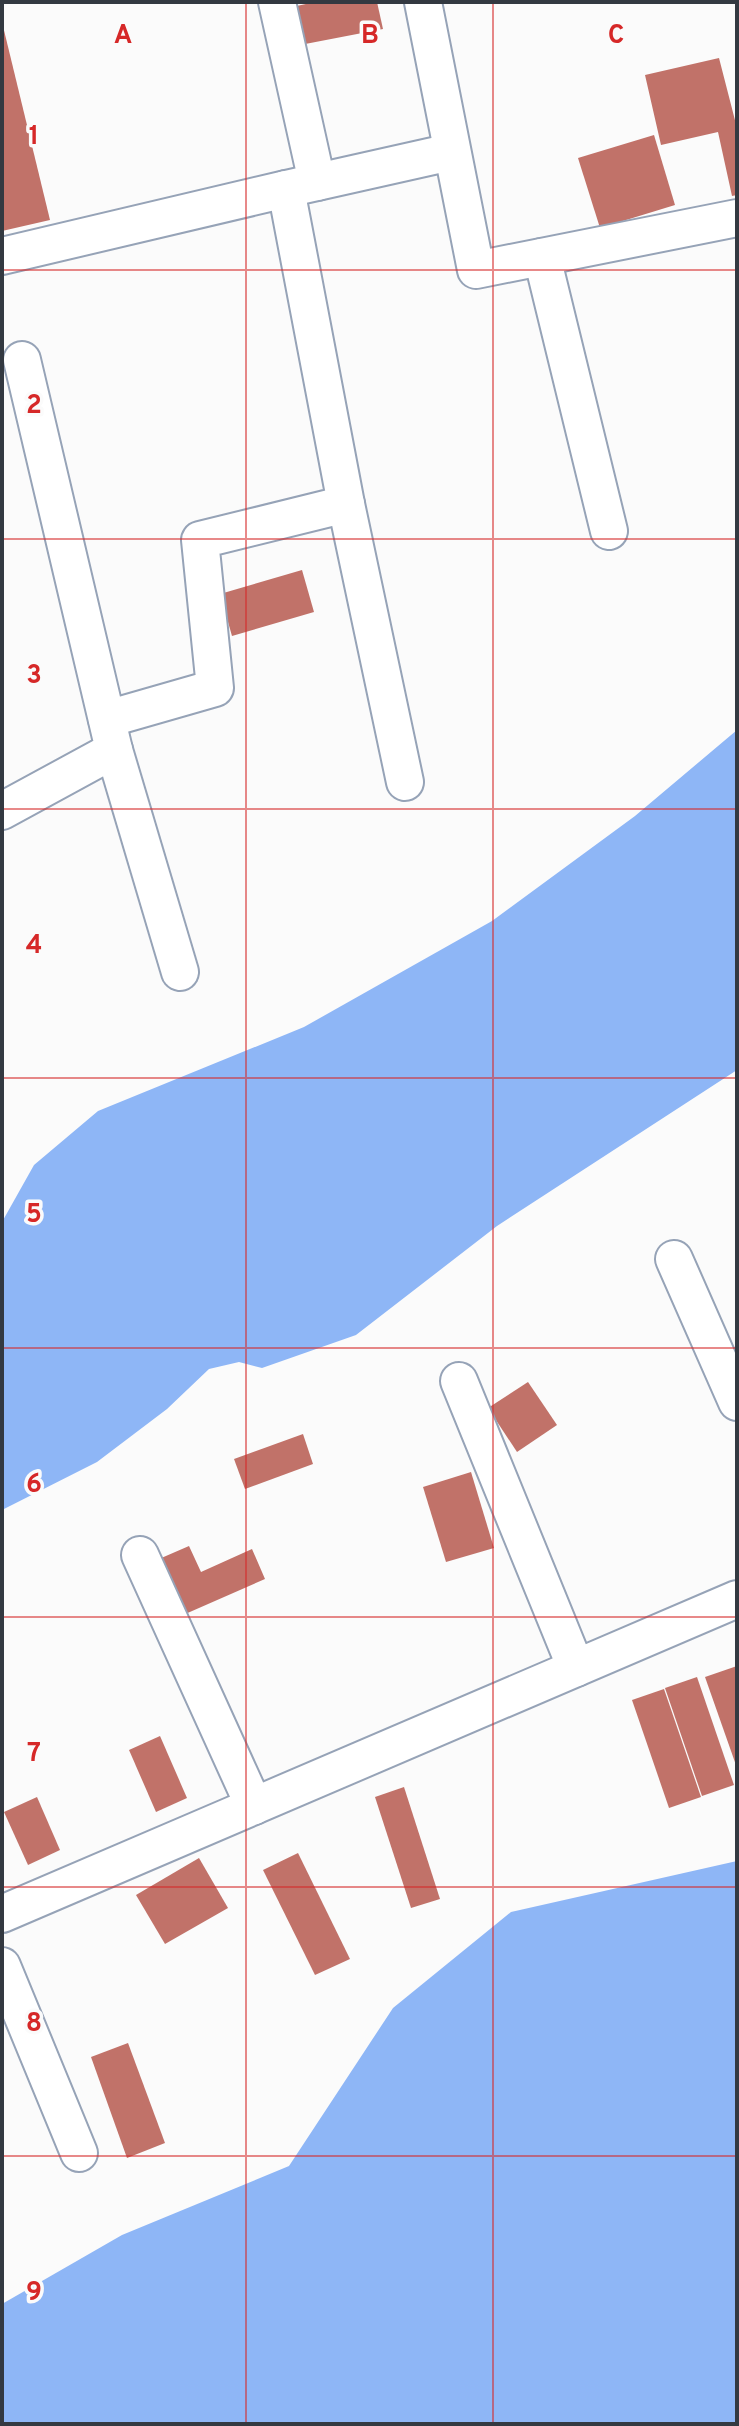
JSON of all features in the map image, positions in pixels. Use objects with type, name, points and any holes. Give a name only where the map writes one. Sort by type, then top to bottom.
[{"type":"street","points":[[277,2],[346,504],[405,782]]},
{"type":"street","points":[[425,2],[451,152],[476,270],[737,218]]},
{"type":"street","points":[[2,256],[451,152]]},
{"type":"street","points":[[542,257],[609,531]]},
{"type":"street","points":[[22,360],[110,734],[180,972]]},
{"type":"street","points":[[2,811],[110,734],[215,688],[200,540],[346,504]]},
{"type":"street","points":[[674,1259],[737,1402]]},
{"type":"street","points":[[459,1381],[576,1668]]},
{"type":"street","points":[[140,1555],[254,1806]]},
{"type":"street","points":[[2,1914],[737,1599]]},
{"type":"street","points":[[2,1966],[79,2153]]},
{"type":"water","points":[[737,730],[737,1070],[497,1226],[356,1335],[262,1368],[239,1362],[209,1369],[167,1409],[97,1462],[2,1510],[2,1222],[34,1165],[98,1111],[304,1027],[492,921],[635,816]]},
{"type":"water","points":[[737,1861],[737,2424],[2,2424],[2,2304],[122,2235],[289,2166],[393,2008],[511,1912]]},
{"type":"building","points":[[315,2],[377,2],[383,29],[300,45],[292,7]]},
{"type":"building","points":[[2,22],[50,220],[2,231]]},
{"type":"building","points":[[719,58],[737,128],[737,195],[732,196],[718,132],[661,145],[645,75]]},
{"type":"building","points":[[654,135],[675,205],[600,228],[578,158]]},
{"type":"building","points":[[302,570],[314,612],[232,636],[220,594]]},
{"type":"building","points":[[528,1382],[557,1425],[517,1452],[488,1408]]},
{"type":"building","points":[[303,1434],[313,1464],[245,1489],[234,1459]]},
{"type":"building","points":[[471,1472],[494,1548],[446,1562],[423,1487]]},
{"type":"building","points":[[189,1546],[201,1572],[252,1549],[265,1579],[183,1615],[159,1559]]},
{"type":"building","points":[[737,1666],[737,1768],[705,1677]]},
{"type":"building","points":[[697,1677],[734,1785],[702,1796],[665,1688]]},
{"type":"building","points":[[664,1689],[701,1797],[669,1808],[632,1700]]},
{"type":"building","points":[[160,1736],[187,1798],[156,1812],[129,1750]]},
{"type":"building","points":[[404,1787],[440,1899],[411,1908],[375,1797]]},
{"type":"building","points":[[37,1797],[60,1850],[28,1865],[4,1812]]},
{"type":"building","points":[[298,1853],[350,1959],[315,1975],[263,1870]]},
{"type":"building","points":[[199,1858],[228,1908],[165,1944],[136,1895]]},
{"type":"building","points":[[128,2043],[165,2143],[127,2158],[91,2057]]}]
